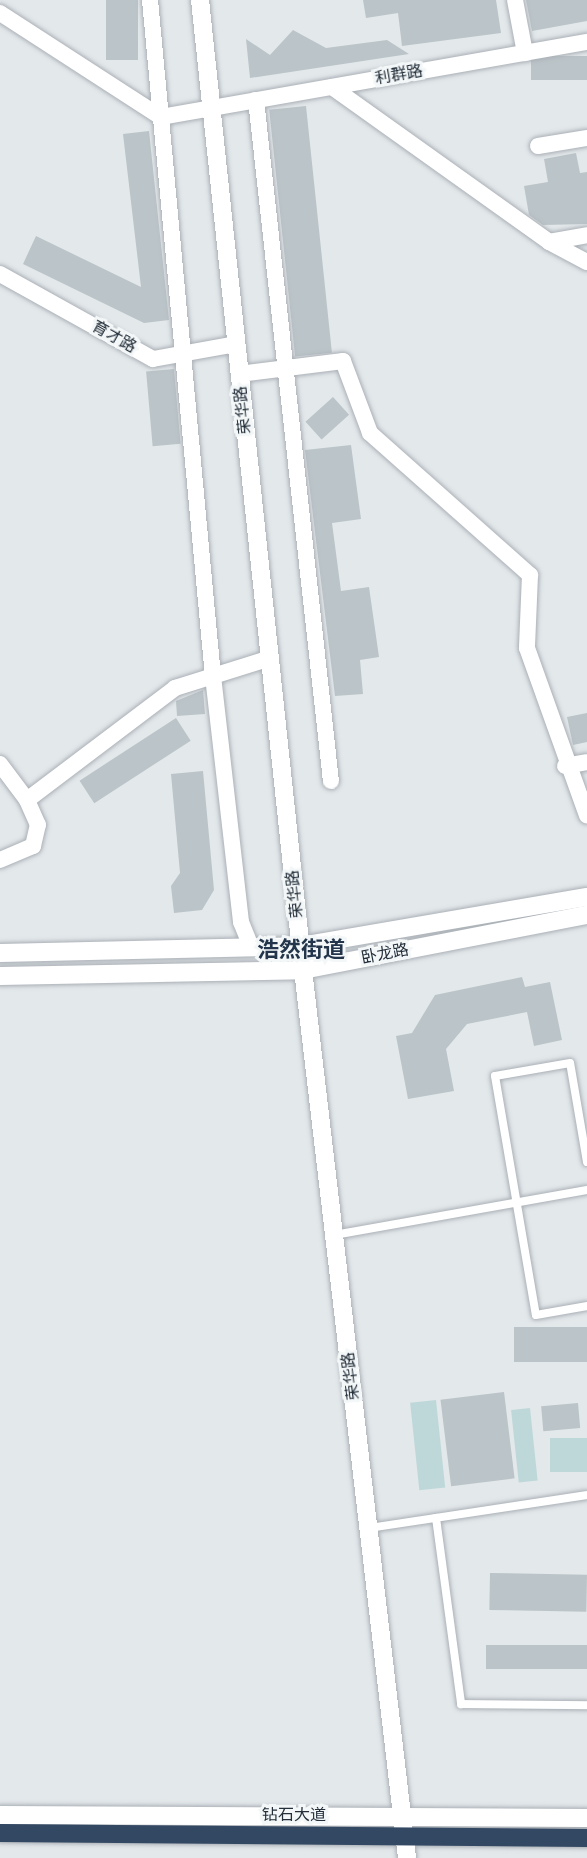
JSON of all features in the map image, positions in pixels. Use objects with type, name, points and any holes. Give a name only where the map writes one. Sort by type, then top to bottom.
[{"type":"highway","name":"钻石大道","points":[[0,1833],[587,1838]]},
{"type":"main road","name":"荣华路","points":[[200,0],[300,946],[403,1816],[406,1858]]},
{"type":"main road","name":"卧龙路","points":[[0,953],[300,946],[587,897]]},
{"type":"main road","name":"卧龙路","points":[[0,976],[303,970],[587,915]]},
{"type":"main road","points":[[0,1815],[587,1818]]},
{"type":"main road","points":[[256,1834],[313,1816]]},
{"type":"street","points":[[150,0],[186,353],[213,676],[241,922],[251,947]]},
{"type":"street","points":[[515,0],[525,53]]},
{"type":"street","points":[[0,13],[161,117]]},
{"type":"street","name":"利群路","points":[[161,117],[587,42]]},
{"type":"street","points":[[332,87],[549,242],[587,262]]},
{"type":"street","points":[[256,100],[288,368],[331,781]]},
{"type":"street","points":[[538,146],[587,138]]},
{"type":"street","points":[[549,242],[587,235]]},
{"type":"street","name":"育才路","points":[[0,274],[153,359],[236,344]]},
{"type":"street","points":[[239,374],[343,361],[370,433],[530,575],[527,648],[565,766],[587,816]]},
{"type":"street","points":[[27,800],[175,688],[270,658]]},
{"type":"street","points":[[565,766],[587,762]]},
{"type":"street","points":[[0,764],[27,800],[38,825],[33,846],[0,860]]},
{"type":"lane","points":[[587,1162],[570,1063],[495,1076],[536,1315],[587,1306]]},
{"type":"lane","points":[[334,1235],[587,1190]]},
{"type":"lane","points":[[369,1528],[587,1495]]},
{"type":"lane","points":[[436,1518],[461,1704],[587,1705]]},
{"type":"shaded area","points":[[436,1400],[445,1488],[419,1490],[410,1403]]},
{"type":"shaded area","points":[[530,1408],[538,1481],[519,1483],[511,1410]]},
{"type":"shaded area","points":[[550,1438],[587,1438],[587,1472],[550,1472]]},
{"type":"building","points":[[106,0],[138,0],[138,60],[106,60]]},
{"type":"building","points":[[363,0],[496,0],[501,33],[402,46],[398,13],[366,18]]},
{"type":"building","points":[[526,0],[587,0],[587,21],[532,31]]},
{"type":"building","points":[[293,30],[326,48],[387,40],[409,54],[250,78],[246,39],[270,55]]},
{"type":"building","points":[[531,56],[587,56],[587,80],[531,80]]},
{"type":"building","points":[[306,106],[332,353],[295,357],[269,110]]},
{"type":"building","points":[[149,131],[169,320],[144,323],[23,264],[36,236],[141,287],[123,134]]},
{"type":"building","points":[[576,153],[580,173],[587,172],[587,224],[543,225],[529,215],[524,186],[548,182],[544,159]]},
{"type":"building","points":[[174,369],[181,444],[153,446],[146,371]]},
{"type":"building","points":[[333,397],[349,415],[322,440],[306,422]]},
{"type":"building","points":[[351,445],[361,519],[332,523],[341,591],[369,587],[379,657],[360,660],[363,694],[335,696],[305,450]]},
{"type":"building","points":[[203,690],[205,714],[177,716],[176,701]]},
{"type":"building","points":[[587,713],[587,742],[573,745],[567,717]]},
{"type":"building","points":[[176,718],[191,741],[94,803],[80,781]]},
{"type":"building","points":[[203,771],[214,890],[202,910],[174,913],[171,886],[180,873],[171,774]]},
{"type":"building","points":[[522,977],[525,987],[550,982],[562,1040],[534,1046],[527,1012],[467,1024],[446,1049],[454,1091],[408,1099],[396,1036],[412,1033],[435,995]]},
{"type":"building","points":[[514,1327],[587,1327],[587,1362],[514,1362]]},
{"type":"building","points":[[504,1392],[515,1478],[451,1486],[440,1400]]},
{"type":"building","points":[[578,1403],[580,1428],[543,1431],[541,1406]]},
{"type":"building","points":[[490,1573],[587,1575],[586,1612],[489,1610]]},
{"type":"building","points":[[486,1645],[587,1645],[587,1669],[486,1669]]},
{"type":"district","name":"浩然街道","points":[[301,950]]}]
